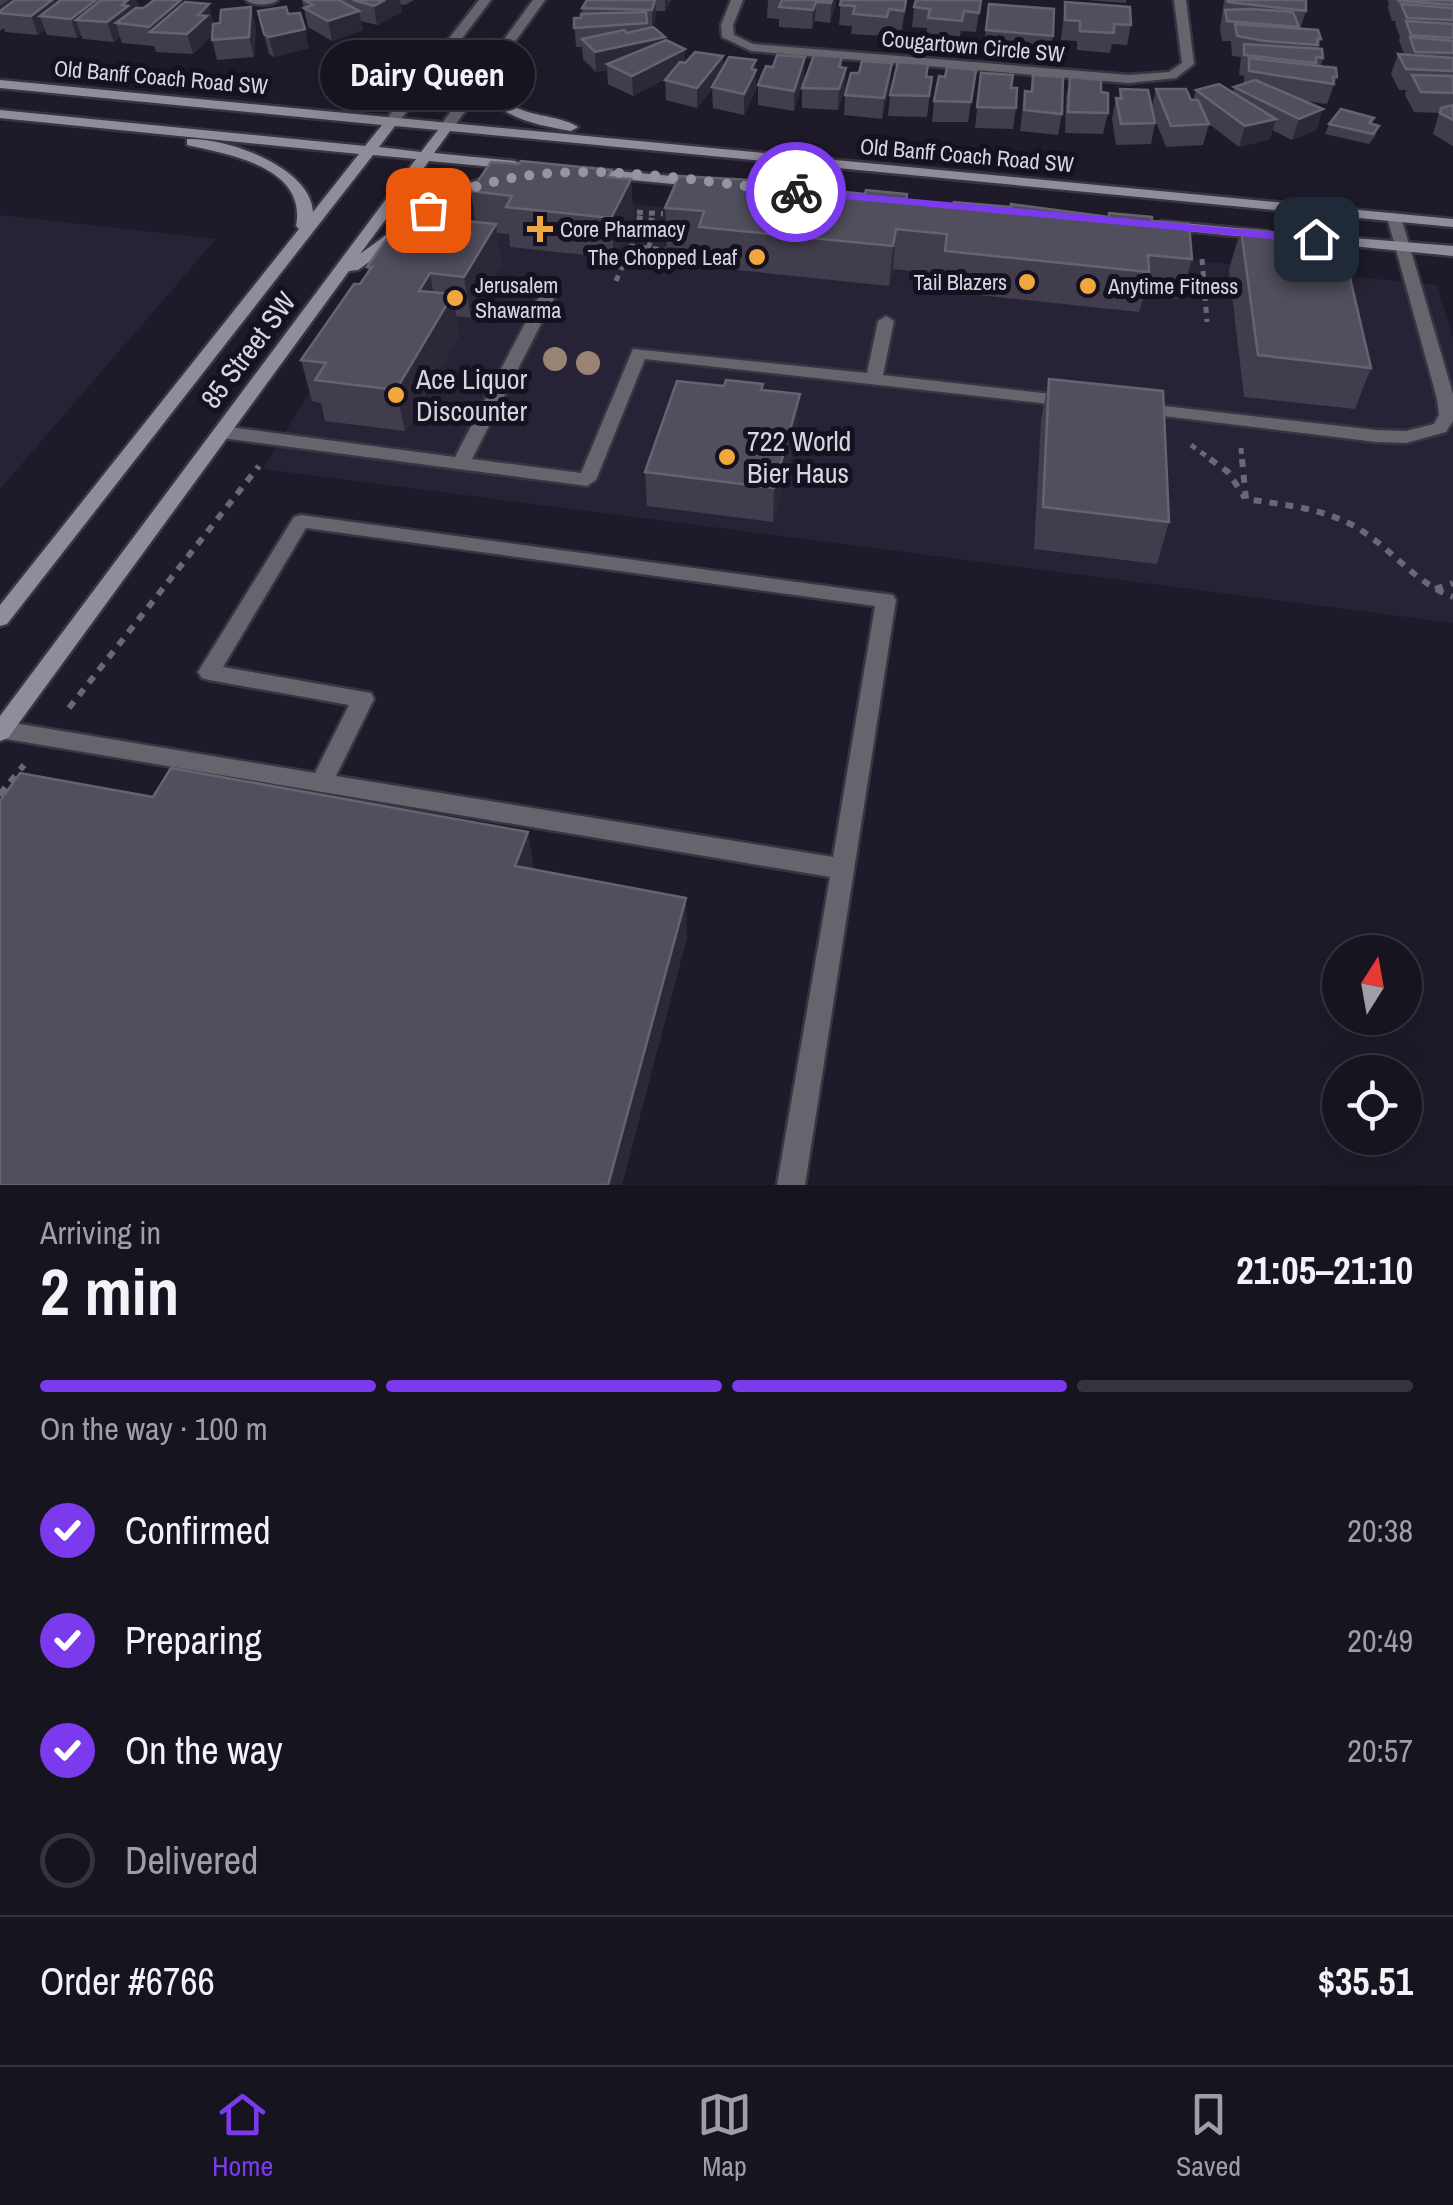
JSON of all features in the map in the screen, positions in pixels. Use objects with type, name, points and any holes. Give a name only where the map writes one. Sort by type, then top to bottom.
[{"type":"main road","points":[[490,70],[490,90],[502,105],[516,112],[563,126],[726,154]]},
{"type":"main road","name":"Old Banff Coach Road SW","points":[[0,84],[1453,223]]},
{"type":"main road","name":"Old Banff Coach Road SW","points":[[0,114],[426,156],[532,171],[454,194],[386,240],[329,288]]},
{"type":"main road","name":"85 Street SW","points":[[0,620],[393,120]]},
{"type":"main road","points":[[101,123],[204,144],[275,170],[307,197],[310,210],[298,238]]},
{"type":"main road","name":"85 Street SW","points":[[1,731],[448,125]]},
{"type":"main road","points":[[568,172],[714,184]]},
{"type":"main road","points":[[1142,224],[1277,236]]},
{"type":"main road","points":[[1297,238],[1453,251]]},
{"type":"street","points":[[252,0],[272,0]]},
{"type":"street","name":"85 Street SW","points":[[393,120],[485,0]]},
{"type":"street","name":"85 Street SW","points":[[448,125],[539,0]]},
{"type":"street","name":"Cougartown Circle SW","points":[[737,0],[728,37],[751,47],[1129,79],[1172,75],[1188,64],[1180,0]]},
{"type":"street","points":[[1118,406],[1376,436],[1406,438],[1440,428],[1448,415],[1446,399],[1394,217]]},
{"type":"street","points":[[460,464],[554,285]]},
{"type":"street","points":[[874,378],[886,321]]},
{"type":"street","points":[[222,432],[587,480],[639,353],[1080,402]]},
{"type":"street","points":[[322,782],[363,700],[209,672],[302,520],[886,600],[791,1185]]},
{"type":"street","points":[[1,731],[843,869]]},
{"type":"path","points":[[648,248],[667,206]]},
{"type":"path","points":[[660,222],[616,212],[664,214]]},
{"type":"path","points":[[616,281],[631,246],[682,252],[675,267]]},
{"type":"path","points":[[1202,259],[1207,322]]},
{"type":"path","points":[[1240,438],[1246,500]]},
{"type":"path","points":[[0,796],[228,510],[278,439]]},
{"type":"path","points":[[1177,439],[1209,454],[1228,472],[1246,500],[1303,508],[1356,527],[1378,542],[1406,574],[1453,597]]},
{"type":"path","points":[[1434,590],[1453,583]]},
{"type":"shaded area","points":[[524,193],[1437,285],[1453,338],[1453,623],[263,469],[390,259],[437,222]]},
{"type":"shaded area","points":[[0,215],[216,239],[0,489]]},
{"type":"building","points":[[15,0],[52,0],[31,16],[0,13]]},
{"type":"building","points":[[61,0],[96,0],[71,19],[40,16]]},
{"type":"building","points":[[101,0],[128,0],[122,5],[128,6],[107,22],[76,20]]},
{"type":"building","points":[[154,0],[181,0],[149,27],[116,23],[136,8],[144,8]]},
{"type":"building","points":[[304,0],[339,0],[359,11],[328,21],[304,8],[313,5]]},
{"type":"building","points":[[353,0],[385,0],[374,6]]},
{"type":"building","points":[[587,0],[655,0],[652,10],[582,8]]},
{"type":"building","points":[[782,0],[832,0],[816,2],[813,10],[779,7]]},
{"type":"building","points":[[841,0],[906,0],[904,11],[889,9],[887,17],[853,14],[855,6],[840,5]]},
{"type":"building","points":[[916,0],[981,0],[979,13],[964,11],[962,21],[928,18],[930,9],[914,7]]},
{"type":"building","points":[[1306,0],[1306,11],[1228,2]]},
{"type":"building","points":[[1453,0],[1453,5],[1399,1]]},
{"type":"building","points":[[185,2],[209,4],[198,15],[207,16],[187,34],[150,32]]},
{"type":"building","points":[[1065,2],[1130,7],[1131,25],[1114,24],[1114,33],[1080,31],[1080,21],[1065,20]]},
{"type":"building","points":[[989,4],[1054,9],[1053,36],[986,30]]},
{"type":"building","points":[[1401,4],[1453,8],[1453,20],[1407,18]]},
{"type":"building","points":[[251,7],[249,37],[212,40],[213,24],[220,23],[221,10]]},
{"type":"building","points":[[286,7],[288,14],[300,13],[305,29],[269,37],[264,34],[258,11]]},
{"type":"building","points":[[1225,10],[1293,12],[1299,27],[1227,21]]},
{"type":"building","points":[[646,12],[647,23],[574,28],[574,18],[581,18],[581,14]]},
{"type":"building","points":[[1406,21],[1453,24],[1453,38],[1411,35]]},
{"type":"building","points":[[1235,24],[1318,30],[1321,39],[1317,39],[1318,45],[1265,41],[1237,36]]},
{"type":"building","points":[[653,27],[665,37],[595,52],[582,39],[624,30],[627,33]]},
{"type":"building","points":[[1410,37],[1453,41],[1453,53],[1415,52]]},
{"type":"building","points":[[666,40],[685,49],[632,76],[607,64]]},
{"type":"building","points":[[1244,44],[1322,49],[1323,58],[1316,57],[1316,63],[1244,55]]},
{"type":"building","points":[[695,52],[723,56],[697,88],[665,80],[680,62],[685,63]]},
{"type":"building","points":[[1398,54],[1453,58],[1453,71],[1406,69]]},
{"type":"building","points":[[777,55],[805,57],[794,91],[758,85],[766,66],[773,67]]},
{"type":"building","points":[[814,55],[842,57],[839,67],[846,68],[839,89],[802,88]]},
{"type":"building","points":[[729,57],[756,60],[751,69],[756,70],[744,94],[712,87]]},
{"type":"building","points":[[1249,58],[1336,68],[1337,77],[1333,77],[1334,84],[1249,71]]},
{"type":"building","points":[[862,61],[892,63],[884,98],[845,95],[851,73],[859,73]]},
{"type":"building","points":[[898,62],[928,64],[926,77],[932,77],[929,96],[890,95]]},
{"type":"building","points":[[947,67],[976,70],[971,102],[934,101],[939,76],[945,77]]},
{"type":"building","points":[[981,73],[1013,75],[1011,88],[1017,88],[1016,108],[977,107]]},
{"type":"building","points":[[1033,75],[1063,77],[1062,114],[1024,110],[1025,91],[1032,92]]},
{"type":"building","points":[[1412,75],[1453,76],[1453,93],[1421,92]]},
{"type":"building","points":[[1070,77],[1101,80],[1101,92],[1108,93],[1108,113],[1068,112]]},
{"type":"building","points":[[1255,80],[1323,109],[1299,119],[1234,87]]},
{"type":"building","points":[[1219,84],[1276,119],[1245,126],[1196,90]]},
{"type":"building","points":[[1120,89],[1148,90],[1155,123],[1121,124],[1116,98],[1122,99]]},
{"type":"building","points":[[1156,89],[1186,89],[1191,100],[1198,100],[1209,124],[1171,126]]},
{"type":"building","points":[[1453,105],[1453,120],[1440,113],[1441,108]]},
{"type":"building","points":[[1341,109],[1374,118],[1369,123],[1379,126],[1373,134],[1329,124]]},
{"type":"building","points":[[491,162],[611,170],[607,177],[631,179],[611,218],[506,207],[512,196],[471,191]]},
{"type":"building","points":[[679,176],[784,182],[783,186],[865,194],[866,190],[907,194],[906,201],[1011,204],[1109,217],[1109,213],[1152,217],[1152,221],[1189,224],[1192,259],[1148,255],[1149,272],[945,251],[947,234],[896,229],[893,246],[699,227],[704,211],[665,208]]},
{"type":"building","points":[[415,216],[496,224],[464,277],[430,273],[419,291],[453,294],[396,390],[315,380],[326,363],[301,360],[354,284],[360,284],[372,267],[367,267],[392,231],[404,233]]},
{"type":"building","points":[[1241,229],[1341,239],[1371,368],[1258,355]]},
{"type":"building","points":[[1049,379],[1163,391],[1169,522],[1043,507]]},
{"type":"building","name":"722 World Bier Haus","points":[[726,380],[763,384],[761,390],[800,394],[774,488],[645,472],[677,381],[724,386]]},
{"type":"building","points":[[171,768],[528,832],[515,866],[686,898],[608,1185],[0,1185],[0,801],[20,773],[153,797]]},
{"type":"way so far","points":[[428,210],[478,184],[562,173],[796,192]]},
{"type":"place","name":"Dairy Queen","points":[[428,210]]},
{"type":"place","name":"Core Pharmacy","points":[[540,229]]},
{"type":"place","name":"The Chopped Leaf","points":[[757,257]]},
{"type":"place","name":"Tail Blazers","points":[[1027,282]]},
{"type":"place","name":"Anytime Fitness","points":[[1088,286]]},
{"type":"place","name":"Jerusalem Shawarma","points":[[455,298]]},
{"type":"place","name":"Ace Liquor Discounter","points":[[396,395]]},
{"type":"place","name":"722 World Bier Haus","points":[[727,457]]},
{"type":"route","points":[[796,192],[1316,239]]}]
